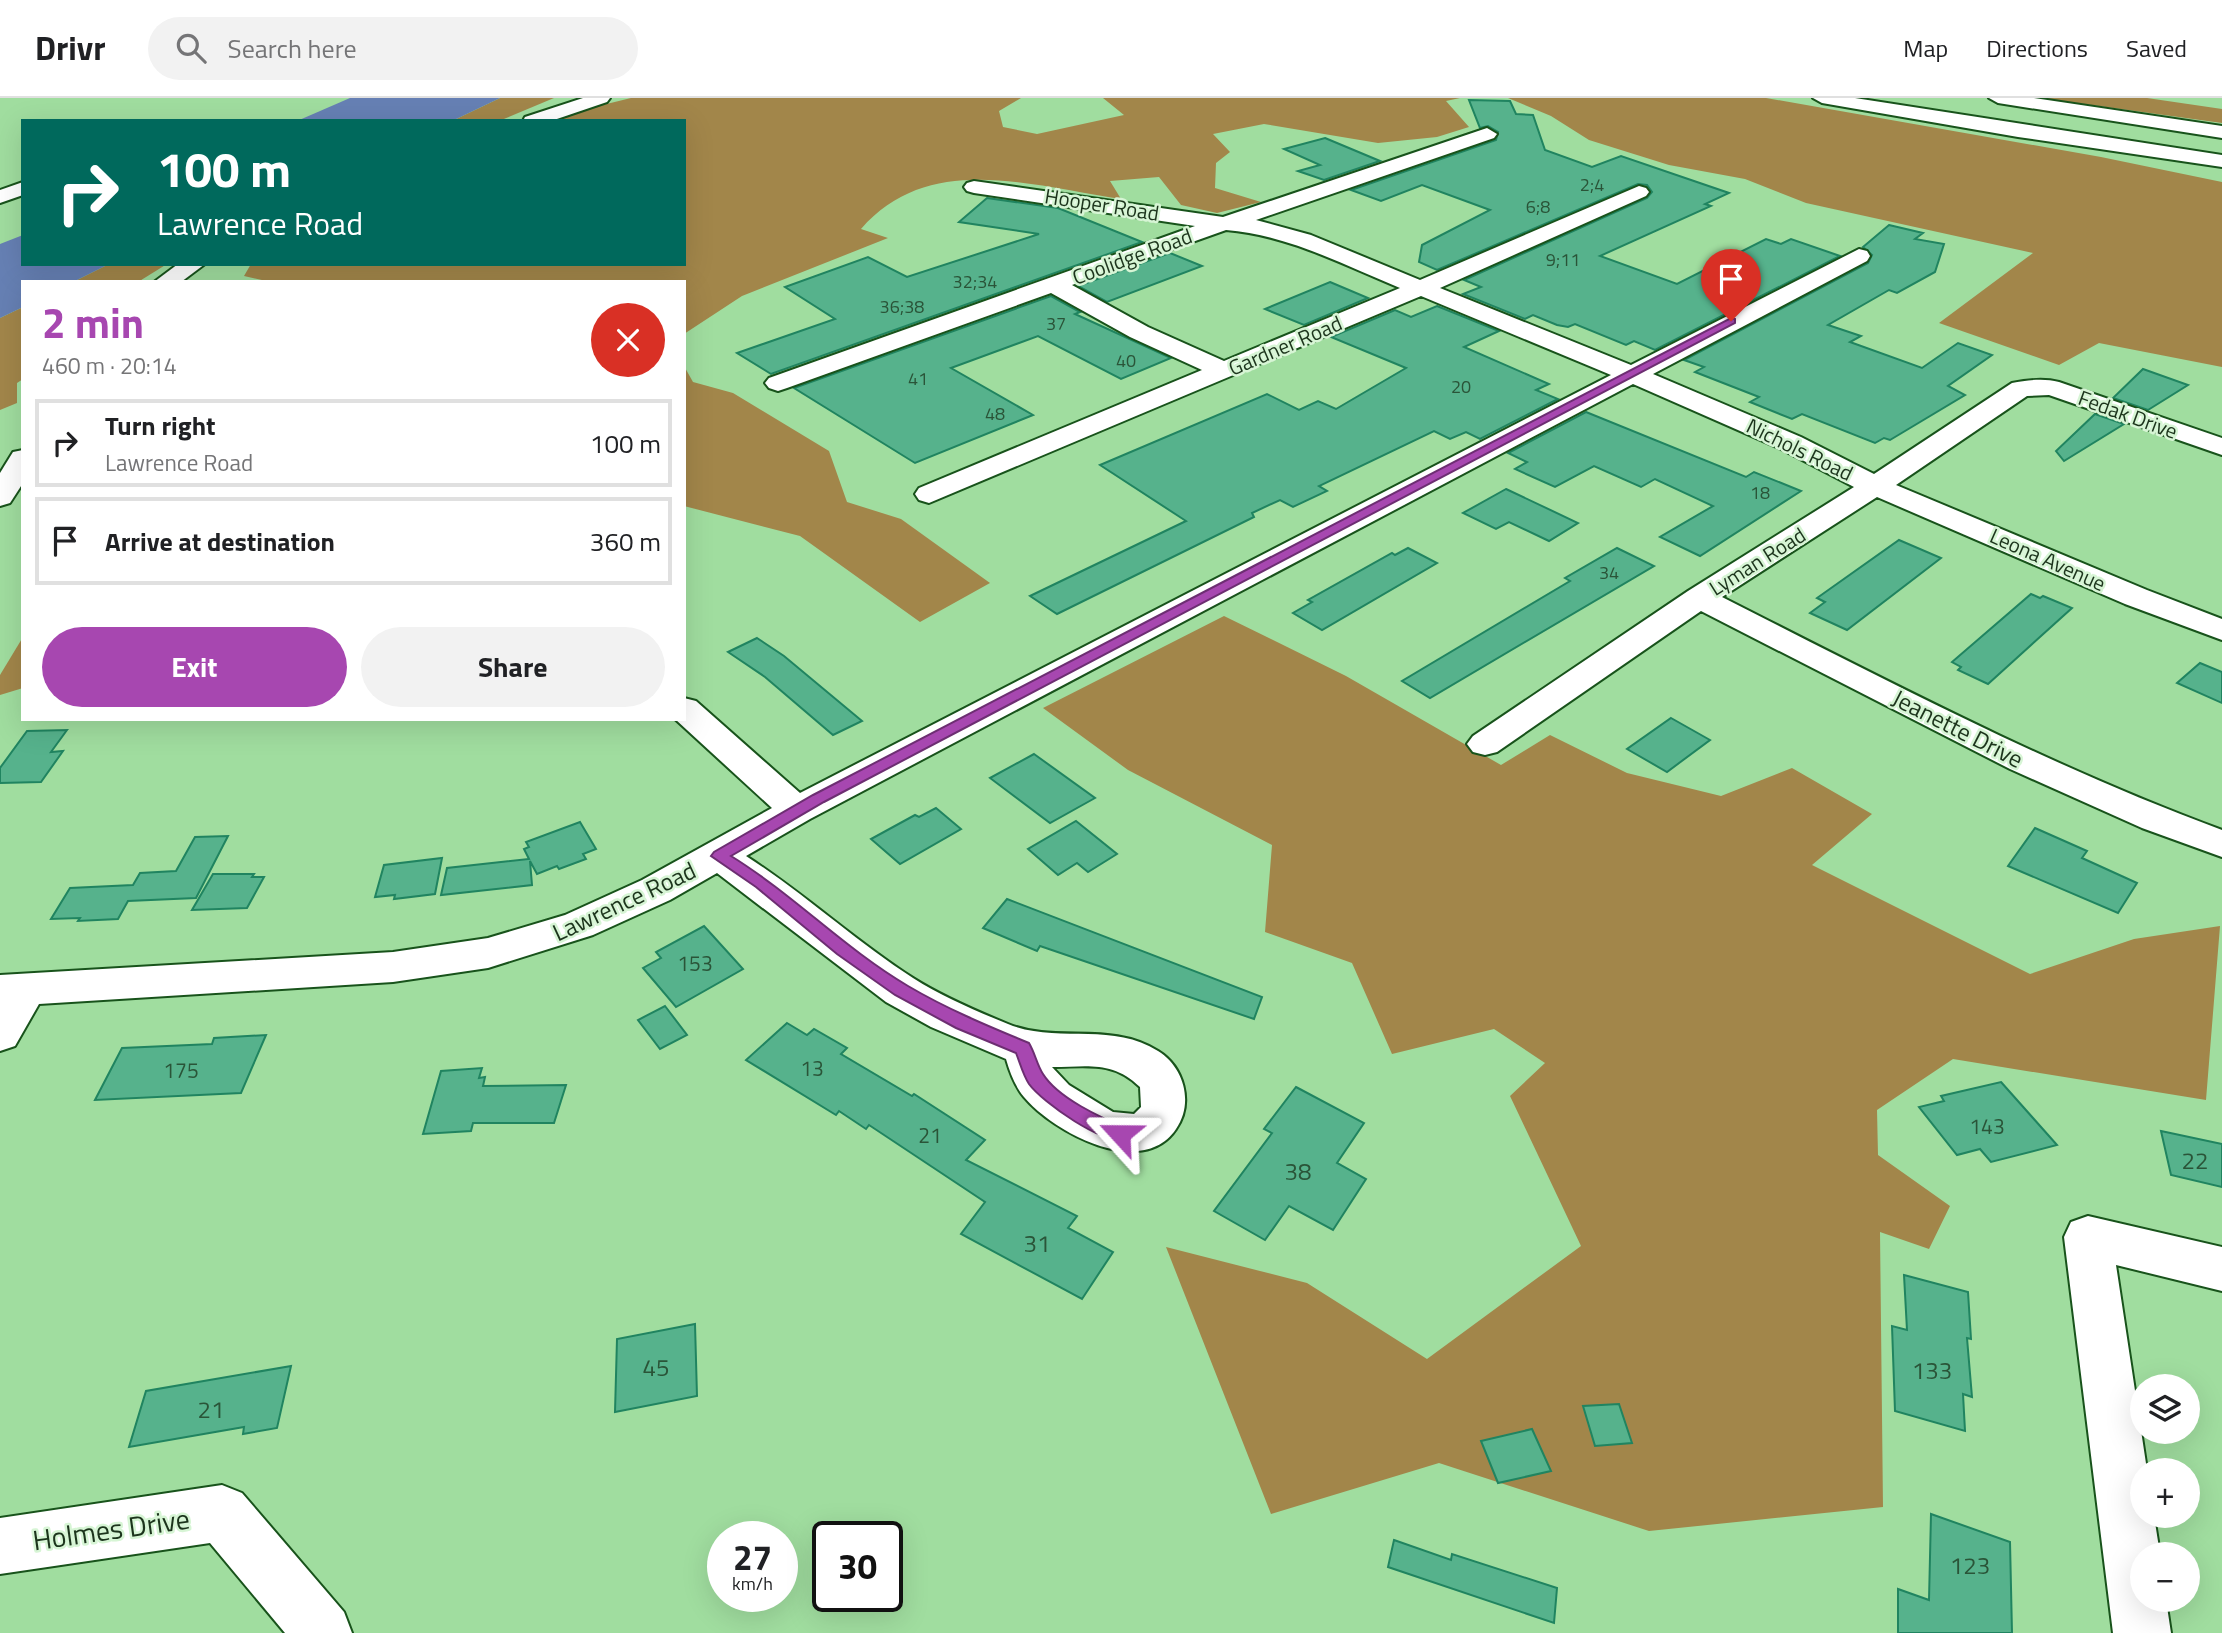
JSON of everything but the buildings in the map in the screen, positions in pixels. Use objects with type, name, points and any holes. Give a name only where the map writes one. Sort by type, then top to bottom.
[{"type":"main road","points":[[522,119],[574,98]]},
{"type":"main road","points":[[539,119],[601,98]]},
{"type":"main road","points":[[1822,98],[2018,131],[2222,159]]},
{"type":"main road","points":[[1888,98],[2222,159]]},
{"type":"main road","points":[[1989,99],[2222,132]]},
{"type":"main road","points":[[1989,99],[2222,142]]},
{"type":"main road","name":"Coolidge Road","points":[[778,383],[1229,222],[1487,134]]},
{"type":"main road","name":"Hooper Road","points":[[974,187],[1128,208],[1205,222],[1229,222]]},
{"type":"main road","points":[[0,197],[21,189]]},
{"type":"main road","name":"Gardner Road","points":[[929,494],[1639,192]]},
{"type":"main road","name":"Nichols Road","points":[[1229,222],[1240,232],[1273,249],[1406,293],[1619,381],[1812,473],[1875,486]]},
{"type":"main road","name":"Lawrence Road","points":[[13,990],[393,967],[512,947],[579,925],[656,890],[797,810],[1858,256]]},
{"type":"main road","points":[[168,280],[191,266]]},
{"type":"main road","points":[[1052,285],[1139,332],[1224,370]]},
{"type":"main road","name":"Lyman Road","points":[[1485,744],[1699,598],[2021,389],[2033,386]]},
{"type":"main road","name":"Fedak Drive","points":[[2033,386],[2050,387],[2073,394],[2222,447]]},
{"type":"main road","points":[[0,497],[21,461]]},
{"type":"main road","name":"Leona Avenue","points":[[1875,486],[2136,597],[2222,629]]},
{"type":"main road","name":"Jeanette Drive","points":[[1699,598],[2026,762],[2151,820],[2222,844]]},
{"type":"main road","points":[[686,711],[712,732],[750,772],[797,810]]},
{"type":"main road","points":[[719,856],[762,883],[843,949],[901,990],[962,1023],[1023,1048]]},
{"type":"main road","points":[[0,1034],[13,990]]},
{"type":"main road","points":[[2141,1633],[2088,1237],[2222,1269]]},
{"type":"main road","name":"Holmes Drive","points":[[0,1545],[222,1513],[323,1633]]},
{"type":"shaded area","points":[[500,98],[554,98],[504,119],[456,119]]},
{"type":"shaded area","points":[[631,98],[1021,98],[999,111],[1003,127],[1037,134],[1124,115],[1103,98],[1460,98],[1446,101],[1469,127],[1437,137],[1378,143],[1264,124],[1213,134],[1230,152],[1216,163],[1215,188],[1261,202],[1217,213],[1181,205],[1159,177],[1110,181],[1121,199],[1017,182],[983,180],[949,182],[918,190],[888,205],[861,229],[888,238],[742,296],[686,333],[686,280],[262,280],[244,276],[250,266],[686,266],[686,119],[561,119],[578,111]]},
{"type":"shaded area","points":[[1508,98],[1766,98],[2101,157],[2222,182],[2222,367],[2099,343],[2059,365],[1939,323],[2033,253],[1806,203],[1745,179],[1669,165],[1589,140],[1551,116]]},
{"type":"shaded area","points":[[2041,98],[2147,98],[2222,109],[2222,123]]},
{"type":"shaded area","points":[[105,266],[164,266],[141,280],[77,280]]},
{"type":"shaded area","points":[[21,308],[21,380],[17,383],[17,403],[0,410],[0,318]]},
{"type":"shaded area","points":[[686,370],[693,382],[733,393],[829,451],[847,502],[901,519],[990,583],[920,622],[800,536],[686,507]]},
{"type":"shaded area","points":[[1224,616],[1346,676],[1501,765],[1550,735],[1627,773],[1721,796],[1792,768],[1872,814],[1812,865],[2030,974],[2134,939],[2220,926],[2206,1100],[1953,1059],[1877,1110],[1878,1155],[1950,1206],[1929,1249],[1880,1232],[1883,1507],[1649,1531],[1439,1463],[1271,1514],[1166,1247],[1307,1283],[1427,1359],[1581,1246],[1510,1096],[1545,1063],[1494,1029],[1392,1054],[1352,963],[1265,932],[1272,845],[1128,770],[1043,708]]},
{"type":"shaded area","points":[[21,640],[21,689],[0,695],[0,675]]},
{"type":"water","points":[[350,98],[500,98],[456,119],[302,119]]},
{"type":"water","points":[[21,236],[21,266],[105,266],[77,280],[21,280],[21,308],[0,318],[0,244]]},
{"type":"route","points":[[1120,1134],[1095,1124],[1048,1092],[1035,1078],[1023,1048],[962,1023],[901,990],[843,949],[762,883],[719,856],[797,810],[1731,321]]}]
